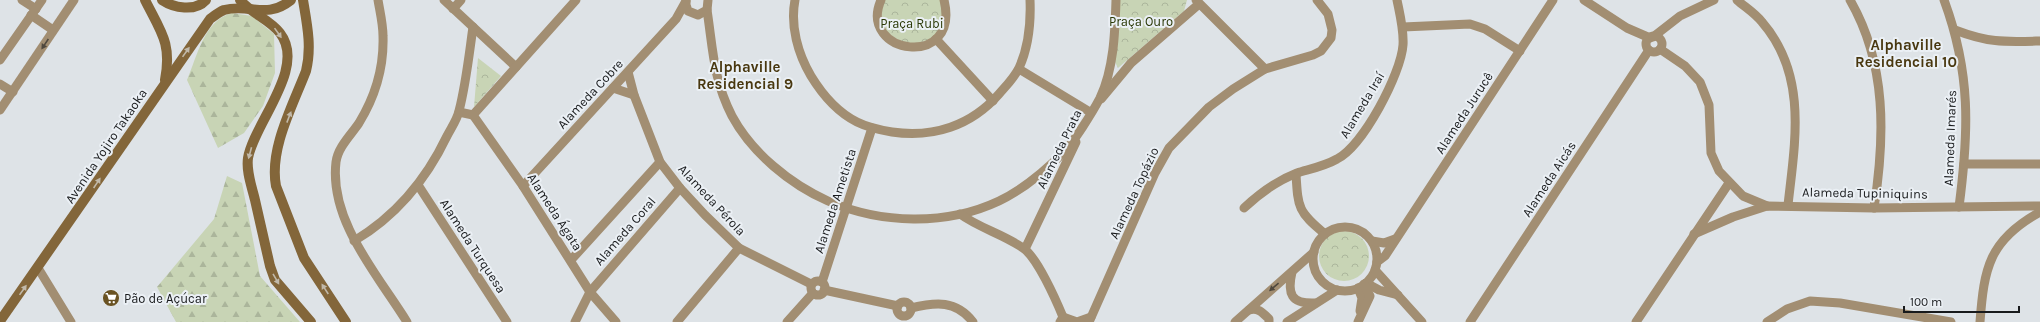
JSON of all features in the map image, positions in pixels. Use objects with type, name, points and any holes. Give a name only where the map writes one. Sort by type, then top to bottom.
[{"type":"street","points":[[22,0],[54,30]]},
{"type":"street","points":[[0,60],[42,0]]},
{"type":"street","points":[[0,110],[74,0]]},
{"type":"street","points":[[145,0],[168,46],[168,66],[165,84]]},
{"type":"street","points":[[162,0],[180,8],[196,6],[206,0]]},
{"type":"street","points":[[240,0],[248,9],[265,19],[281,34],[286,47],[287,64],[283,82],[253,144],[248,168],[270,266],[275,280],[311,322]]},
{"type":"street","name":"Avenida Yojiro Takaoka","points":[[0,321],[210,18],[222,11],[248,9],[269,11],[283,6],[290,0]]},
{"type":"street","points":[[303,0],[310,45],[309,58],[306,71],[276,151],[274,174],[276,186],[304,258],[346,322]]},
{"type":"street","points":[[378,0],[383,36],[380,73],[372,96],[359,122],[343,145],[336,160],[337,189],[354,241],[407,322]]},
{"type":"street","points":[[444,0],[516,67]]},
{"type":"street","points":[[453,9],[461,0]]},
{"type":"street","points":[[459,112],[473,115],[576,0]]},
{"type":"street","points":[[708,0],[707,10],[712,58],[722,93],[733,117],[748,138],[770,163],[794,182],[816,196],[847,210],[874,216],[928,219],[960,214],[999,201],[1025,186],[1049,164],[1064,153],[1100,97],[1111,62],[1116,24],[1116,0]]},
{"type":"street","points":[[795,0],[794,26],[797,46],[819,89],[835,107],[856,122],[872,128],[910,134],[945,130],[975,116],[993,101],[1018,69],[1027,44],[1031,19],[1030,0]]},
{"type":"street","points":[[881,0],[877,14],[879,24],[889,40],[898,45],[917,48],[936,39],[945,22],[946,11],[944,0]]},
{"type":"street","name":"Alameda Topázio","points":[[1090,320],[1155,173],[1169,148],[1209,107],[1265,69],[1313,55],[1321,51],[1331,38],[1332,30],[1328,14],[1317,0]]},
{"type":"street","name":"Alameda Iraí","points":[[1244,208],[1262,191],[1296,174],[1336,160],[1348,151],[1360,137],[1394,81],[1403,46],[1403,27],[1397,0]]},
{"type":"street","name":"Alameda Jurucê","points":[[1376,266],[1385,256],[1446,165],[1554,0]]},
{"type":"street","points":[[1584,0],[1649,42],[1653,52],[1660,46]]},
{"type":"street","name":"Alameda Aicás","points":[[1470,322],[1649,42],[1703,0]]},
{"type":"street","name":"Alameda Aicás","points":[[1693,9],[1714,0]]},
{"type":"street","points":[[1737,0],[1745,3],[1771,33],[1790,72],[1796,117],[1788,205]]},
{"type":"street","points":[[1850,0],[1868,36],[1876,66],[1881,94],[1878,180],[1874,208]]},
{"type":"street","name":"Alameda Imarés","points":[[1944,0],[1955,30],[1965,83],[1966,122],[1964,164],[1959,207]]},
{"type":"street","points":[[686,1],[686,8],[694,14],[709,35]]},
{"type":"street","name":"Alameda Cobre","points":[[523,186],[676,19],[686,1]]},
{"type":"street","points":[[1197,2],[1265,69]]},
{"type":"street","name":"Alameda Prata","points":[[1025,249],[1090,112],[1131,64],[1197,2]]},
{"type":"street","name":"Alameda Cobre","points":[[676,19],[707,10]]},
{"type":"street","name":"Alameda Aicás","points":[[1660,46],[1673,22]]},
{"type":"street","points":[[1403,27],[1470,24],[1485,29],[1520,51]]},
{"type":"street","points":[[354,241],[375,228],[392,214],[418,185],[436,160],[459,112],[473,27]]},
{"type":"street","points":[[1955,30],[1976,38],[2000,42],[2040,41]]},
{"type":"street","points":[[1649,42],[1658,38],[1660,46],[1685,66],[1700,82],[1709,105],[1711,153],[1719,171],[1743,196],[1767,206]]},
{"type":"street","points":[[936,39],[993,101]]},
{"type":"street","points":[[1018,69],[1090,112]]},
{"type":"street","name":"Alameda Pérola","points":[[628,72],[634,95],[660,162],[680,188],[739,248],[812,289]]},
{"type":"street","points":[[0,84],[13,92]]},
{"type":"street","points":[[613,88],[634,95]]},
{"type":"street","name":"Alameda Ágata","points":[[473,115],[523,186],[590,292],[616,322]]},
{"type":"street","name":"Alameda Ametista","points":[[823,286],[872,128]]},
{"type":"street","name":"Alameda Coral","points":[[571,260],[660,162]]},
{"type":"street","points":[[1049,164],[1061,174]]},
{"type":"street","points":[[1964,164],[2040,164]]},
{"type":"street","points":[[1296,174],[1299,206],[1310,222],[1325,234]]},
{"type":"street","points":[[1636,322],[1729,183]]},
{"type":"street","name":"Alameda Turquesa","points":[[418,185],[507,322]]},
{"type":"street","name":"Alameda Coral","points":[[576,322],[590,292],[680,188]]},
{"type":"street","name":"Alameda Tupiniquins","points":[[1694,234],[1733,217],[1767,206],[1788,205],[1874,208],[2040,206]]},
{"type":"street","points":[[2019,207],[2020,223]]},
{"type":"street","points":[[1980,322],[1982,286],[1986,269],[1999,245],[2020,223],[2040,212]]},
{"type":"street","points":[[960,214],[977,225],[1011,240],[1025,249],[1050,286],[1062,320],[1077,322],[1090,320]]},
{"type":"street","points":[[1235,322],[1314,252],[1320,239],[1332,229],[1350,227],[1359,230],[1372,241],[1376,251],[1376,266],[1362,285],[1348,290],[1337,290],[1328,286],[1321,279],[1314,266],[1314,252]]},
{"type":"street","points":[[1372,241],[1384,243],[1395,239]]},
{"type":"street","points":[[677,322],[739,248]]},
{"type":"street","points":[[1376,266],[1422,322]]},
{"type":"street","points":[[38,268],[70,322]]},
{"type":"street","points":[[1292,272],[1290,283],[1292,296],[1298,302],[1316,304]]},
{"type":"street","points":[[787,322],[812,289],[816,280],[823,286],[898,306],[904,303],[910,308]]},
{"type":"street","points":[[1362,285],[1399,295]]},
{"type":"street","points":[[1357,322],[1362,298],[1362,285]]},
{"type":"street","points":[[812,289],[821,294],[823,286]]},
{"type":"street","points":[[1287,322],[1337,290]]},
{"type":"street","points":[[1767,322],[1787,309],[1810,301],[1840,303],[1951,322]]},
{"type":"street","points":[[910,308],[926,304],[944,304],[963,311],[973,322]]},
{"type":"street","points":[[898,306],[900,319],[909,314],[910,308]]},
{"type":"street","points":[[1249,310],[1254,308],[1260,310],[1269,319],[1269,322]]},
{"type":"green space","name":"Praça Rubi","points":[[882,0],[941,0],[944,21],[933,39],[907,46],[884,31],[880,5]]},
{"type":"green space","name":"Praça Ouro","points":[[1118,0],[1187,0],[1184,11],[1118,68],[1114,60]]},
{"type":"green space","points":[[232,13],[252,16],[274,34],[275,73],[263,106],[244,133],[218,148],[187,80],[198,51],[208,31],[222,17]]},
{"type":"green space","points":[[478,58],[501,76],[474,107]]},
{"type":"green space","points":[[227,176],[242,183],[260,276],[300,322],[176,322],[157,287],[214,219]]},
{"type":"green space","points":[[1339,231],[1349,231],[1362,238],[1369,251],[1369,261],[1362,274],[1349,281],[1339,281],[1330,277],[1323,270],[1319,261],[1319,251],[1323,242],[1330,235]]},
{"type":"place","name":"Pão de Açúcar","points":[[111,298]]},
{"type":"district","name":"Alphaville Residencial 10","points":[[1906,54]]},
{"type":"district","name":"Alphaville Residencial 9","points":[[745,76]]}]
